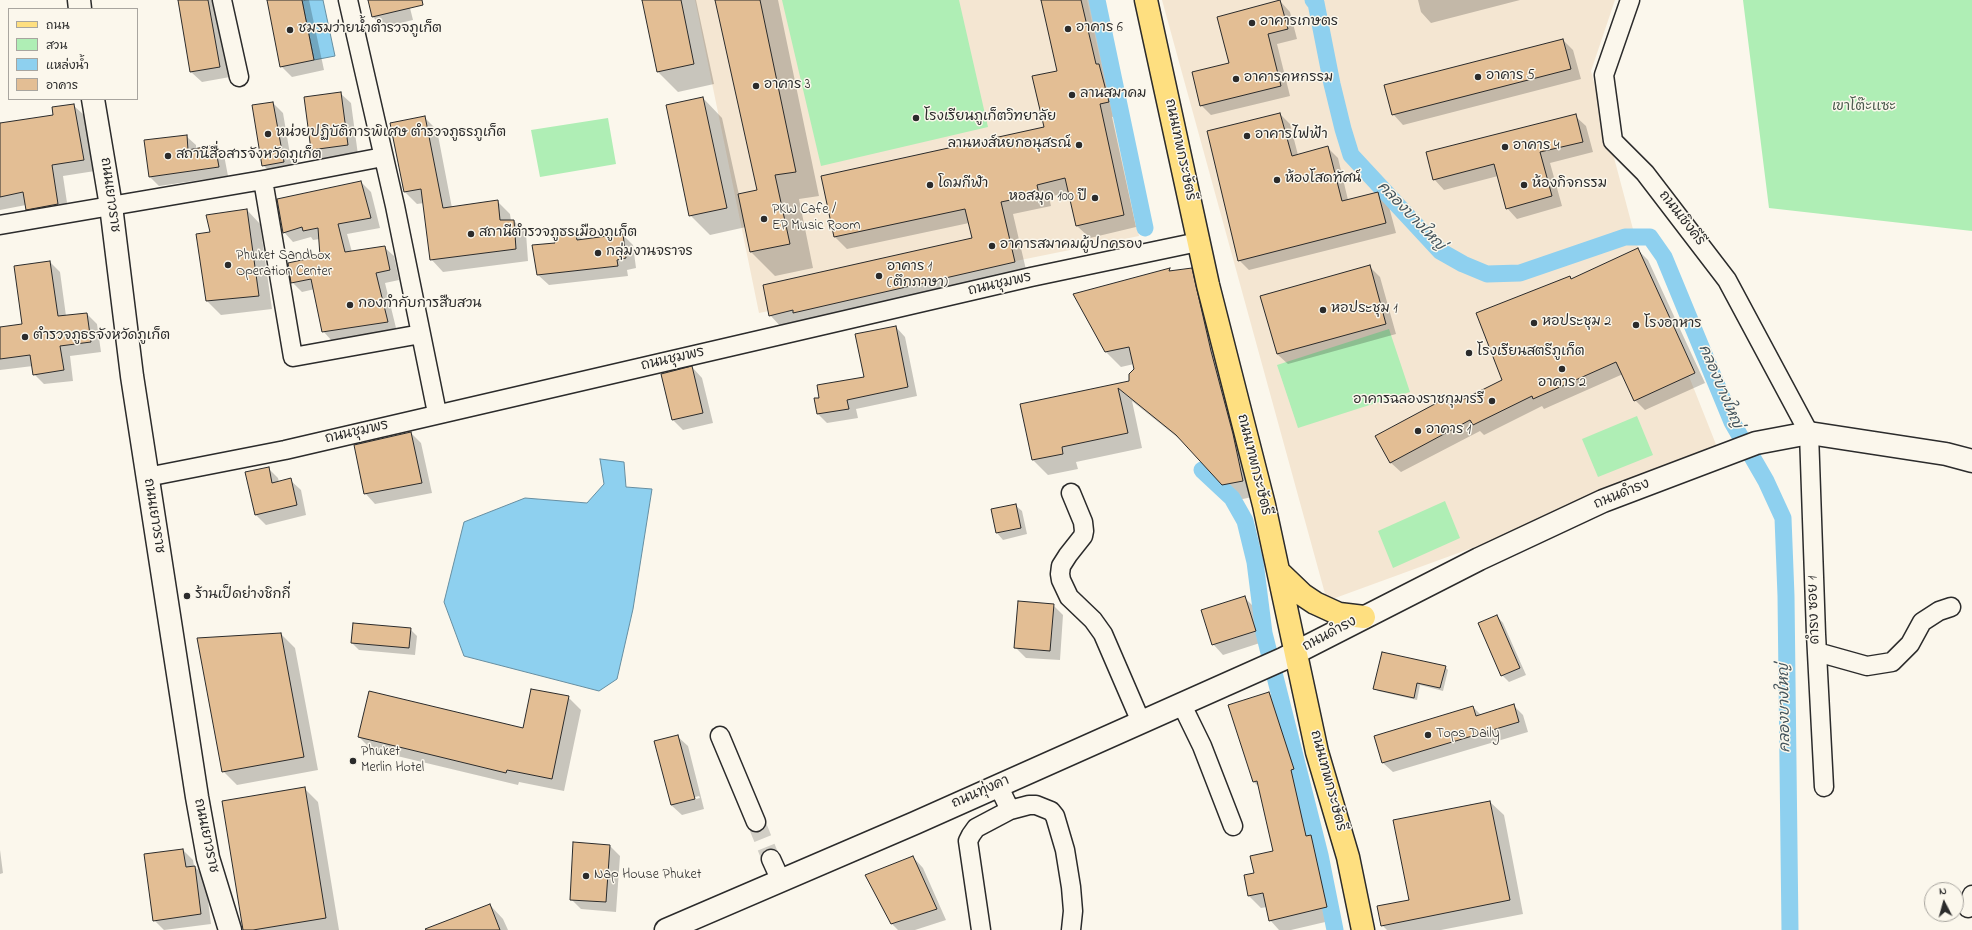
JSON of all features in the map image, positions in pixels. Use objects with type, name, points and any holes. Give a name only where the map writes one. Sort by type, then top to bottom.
[{"type":"main road","name":"ถนนเทพกระษัตรี","points":[[1146,0],[1198,242],[1279,572],[1281,660],[1317,752],[1348,857],[1362,930]]},
{"type":"main road","name":"ถนนเยาวราช","points":[[93,100],[111,206],[132,376],[169,623],[208,858],[230,930]]},
{"type":"main road","name":"ถนนดำรง","points":[[1281,660],[1479,559],[1603,501],[1756,443],[1809,433],[1946,454],[1972,461]]},
{"type":"main road","points":[[1279,572],[1303,595],[1315,603],[1339,614],[1364,617]]},
{"type":"main road","name":"ถนนทุ่งคา","points":[[666,930],[998,786],[1281,660]]},
{"type":"street","points":[[222,0],[239,77]]},
{"type":"street","points":[[348,0],[395,206],[437,414]]},
{"type":"street","name":"ถนนเชิงคีรี","points":[[1630,0],[1604,75],[1613,141],[1645,173],[1727,280],[1809,433]]},
{"type":"street","points":[[0,225],[263,180],[383,157]]},
{"type":"street","points":[[263,180],[293,357],[421,334]]},
{"type":"street","name":"ถนนชุมพร","points":[[147,477],[285,450],[1031,277],[1198,242]]},
{"type":"street","name":"ดำรง ซอย 1","points":[[1809,433],[1817,652],[1824,787]]},
{"type":"street","points":[[1071,493],[1083,522],[1084,531],[1083,536],[1061,566],[1061,580],[1069,597],[1093,620],[1103,634],[1141,722]]},
{"type":"street","points":[[1817,652],[1867,666],[1892,662],[1910,644],[1922,622],[1939,611],[1951,607]]},
{"type":"street","points":[[1182,703],[1202,746],[1233,826]]},
{"type":"street","points":[[720,736],[756,822]]},
{"type":"street","points":[[998,786],[1010,810]]},
{"type":"street","points":[[982,930],[968,841],[976,828],[1010,810],[1029,805],[1051,811],[1055,816],[1065,850],[1071,887],[1073,911],[1070,930]]},
{"type":"street","points":[[771,859],[781,881]]},
{"type":"shaded area","name":"โรงเรียนภูเก็ตวิทยาลัย","points":[[695,0],[1087,0],[1139,236],[759,313]]},
{"type":"shaded area","name":"โรงเรียนสตรีภูเก็ต","points":[[1162,0],[1615,0],[1591,71],[1638,248],[1721,457],[1327,601]]},
{"type":"green space","points":[[782,0],[959,0],[988,127],[821,166]]},
{"type":"green space","name":"เขาโต๊ะแซะ","points":[[1743,0],[1972,0],[1972,231],[1769,208]]},
{"type":"green space","points":[[608,118],[616,164],[540,177],[531,130]]},
{"type":"green space","points":[[1389,329],[1410,392],[1298,428],[1277,365]]},
{"type":"green space","points":[[1637,416],[1653,455],[1598,477],[1582,439]]},
{"type":"green space","points":[[1445,501],[1460,538],[1393,568],[1378,531]]},
{"type":"water","points":[[323,0],[335,56],[314,60],[302,1]]},
{"type":"water","points":[[600,459],[624,462],[626,487],[652,489],[633,609],[617,679],[599,691],[464,656],[444,602],[464,522],[525,498],[587,503],[604,484]]},
{"type":"building","points":[[178,0],[208,0],[220,67],[190,72]]},
{"type":"building","name":"ชมรมว่ายน้ำตำรวจภูเก็ต","points":[[267,0],[302,0],[314,60],[280,67]]},
{"type":"building","points":[[368,0],[422,0],[423,5],[372,17]]},
{"type":"building","points":[[642,0],[681,0],[694,64],[657,72]]},
{"type":"building","name":"อาคาร 3","points":[[715,0],[760,0],[796,172],[775,175],[790,244],[750,252],[738,194],[757,190]]},
{"type":"building","points":[[1041,0],[1081,0],[1096,64],[1099,64],[1109,102],[1100,104],[1124,215],[1076,226],[1065,178],[1037,185],[1039,194],[1001,202],[1015,262],[793,313],[793,310],[769,316],[763,285],[972,238],[965,209],[834,237],[821,176],[1044,127],[1032,76],[1057,71]]},
{"type":"building","points":[[1280,0],[1288,29],[1268,34],[1281,86],[1200,106],[1192,72],[1229,63],[1217,17]]},
{"type":"building","name":"อาคาร 5","points":[[1563,39],[1571,69],[1392,115],[1384,85]]},
{"type":"building","points":[[341,92],[348,145],[311,150],[304,97]]},
{"type":"building","points":[[703,97],[727,208],[689,216],[666,105]]},
{"type":"building","name":"หน่วยปฏิบัติการพิเศษ ตำรวจภูธรภูเก็ต","points":[[273,102],[284,162],[262,166],[252,105]]},
{"type":"building","points":[[74,104],[84,160],[52,165],[58,204],[26,210],[23,192],[0,197],[0,123],[53,115],[52,107]]},
{"type":"building","points":[[1280,113],[1292,156],[1328,146],[1342,201],[1378,192],[1386,223],[1238,261],[1207,131]]},
{"type":"building","name":"อาคาร 4","points":[[1576,114],[1583,142],[1540,152],[1552,196],[1506,209],[1494,164],[1433,180],[1426,152]]},
{"type":"building","points":[[425,116],[443,208],[498,200],[500,220],[514,220],[516,249],[430,260],[421,189],[404,192],[390,123]]},
{"type":"building","name":"สถานีสื่อสารจังหวัดภูเก็ต","points":[[187,135],[188,150],[215,145],[219,167],[149,177],[144,140]]},
{"type":"building","points":[[361,181],[371,218],[338,224],[345,252],[385,246],[390,270],[376,273],[388,322],[322,332],[311,279],[291,283],[288,263],[320,256],[318,228],[303,231],[302,227],[283,233],[277,199]]},
{"type":"building","name":"Phuket Sandbox Operation Center","points":[[247,209],[259,296],[206,301],[196,234],[210,232],[206,215]]},
{"type":"building","points":[[575,231],[577,240],[623,234],[626,258],[617,260],[618,266],[537,275],[532,245],[555,243],[553,235]]},
{"type":"building","points":[[1638,248],[1695,373],[1634,401],[1616,362],[1533,399],[1532,396],[1473,425],[1470,420],[1390,463],[1375,436],[1446,398],[1450,406],[1502,380],[1476,313],[1570,276],[1571,279]]},
{"type":"building","points":[[50,261],[58,316],[87,313],[91,342],[60,346],[64,370],[33,375],[30,355],[0,359],[0,327],[22,324],[14,266]]},
{"type":"building","name":"หอประชุม 1","points":[[1370,265],[1386,324],[1277,354],[1260,296]]},
{"type":"building","points":[[1170,268],[1169,271],[1192,268],[1211,351],[1233,434],[1243,481],[1222,485],[1176,435],[1118,388],[1128,433],[1062,447],[1063,454],[1032,460],[1020,404],[1129,381],[1129,374],[1134,369],[1129,347],[1105,352],[1073,294]]},
{"type":"building","points":[[896,326],[908,387],[847,400],[849,409],[817,414],[814,398],[819,398],[817,385],[864,377],[855,334]]},
{"type":"building","points":[[692,366],[703,413],[672,420],[661,374]]},
{"type":"building","points":[[411,432],[422,483],[364,494],[354,445]]},
{"type":"building","points":[[269,467],[272,483],[291,478],[297,505],[255,515],[245,472]]},
{"type":"building","points":[[1016,504],[1021,528],[996,533],[991,509]]},
{"type":"building","points":[[1245,596],[1256,631],[1212,645],[1201,610]]},
{"type":"building","points":[[1018,601],[1054,604],[1050,651],[1014,648]]},
{"type":"building","points":[[1497,615],[1520,668],[1501,676],[1478,623]]},
{"type":"building","points":[[353,623],[411,628],[409,648],[351,643]]},
{"type":"building","points":[[281,633],[304,757],[222,772],[197,638]]},
{"type":"building","points":[[1382,652],[1446,666],[1440,688],[1417,683],[1414,698],[1373,689]]},
{"type":"building","points":[[531,689],[569,696],[552,779],[507,770],[506,773],[358,737],[369,691],[523,728]]},
{"type":"building","points":[[1269,692],[1294,769],[1291,770],[1306,836],[1311,835],[1327,907],[1269,921],[1263,893],[1248,896],[1244,875],[1254,873],[1250,856],[1273,851],[1257,781],[1253,782],[1228,705]]},
{"type":"building","name":"Tops Daily","points":[[1514,704],[1519,722],[1382,763],[1374,736],[1473,706],[1476,716]]},
{"type":"building","points":[[678,735],[695,799],[671,805],[654,741]]},
{"type":"building","points":[[305,787],[326,918],[253,930],[243,930],[222,801]]},
{"type":"building","points":[[1490,801],[1510,900],[1381,926],[1377,906],[1409,900],[1393,820]]},
{"type":"building","points":[[573,842],[610,845],[606,902],[570,900]]},
{"type":"building","points":[[183,849],[186,867],[195,866],[201,914],[153,921],[144,854]]},
{"type":"building","points":[[913,856],[937,909],[891,924],[865,875]]},
{"type":"building","points":[[490,904],[500,930],[425,929]]},
{"type":"waterway","points":[[1097,0],[1145,228]]},
{"type":"waterway","name":"คลองบางใหญ่","points":[[1313,0],[1316,3],[1332,84],[1351,155],[1440,251],[1463,264],[1487,274],[1520,273],[1625,237],[1650,237],[1664,257],[1732,422],[1766,481],[1783,518],[1786,596],[1790,930]]},
{"type":"waterway","points":[[1202,470],[1232,498],[1245,521],[1255,562],[1264,633],[1320,855],[1335,930]]},
{"type":"tunnel","points":[[756,822],[771,859]]},
{"type":"place","name":"อาคารเกษตร","points":[[1252,23]]},
{"type":"place","name":"อาคาร 6","points":[[1068,29]]},
{"type":"place","name":"ชมรมว่ายน้ำตำรวจภูเก็ต","points":[[290,30]]},
{"type":"place","name":"อาคาร 5","points":[[1478,77]]},
{"type":"place","name":"อาคารคหกรรม","points":[[1236,79]]},
{"type":"place","name":"อาคาร 3","points":[[756,86]]},
{"type":"place","name":"ลานสมาคม","points":[[1072,95]]},
{"type":"place","name":"โรงเรียนภูเก็ตวิทยาลัย","points":[[916,118]]},
{"type":"place","name":"หน่วยปฏิบัติการพิเศษ ตำรวจภูธรภูเก็ต","points":[[268,134]]},
{"type":"place","name":"อาคารไฟฟ้า","points":[[1247,136]]},
{"type":"place","name":"ลานหงส์หยกอนุสรณ์","points":[[1079,145]]},
{"type":"place","name":"อาคาร 4","points":[[1505,147]]},
{"type":"place","name":"สถานีสื่อสารจังหวัดภูเก็ต","points":[[168,156]]},
{"type":"place","name":"ห้องโสดทัศน์","points":[[1277,180]]},
{"type":"place","name":"โดมกีฬา","points":[[930,185]]},
{"type":"place","name":"ห้องกิจกรรม","points":[[1524,185]]},
{"type":"place","name":"หอสมุด 100 ปี","points":[[1095,198]]},
{"type":"place","name":"PKW Cafe / EP Music Room","points":[[764,219]]},
{"type":"place","name":"สถานีตำรวจภูธรเมืองภูเก็ต","points":[[471,234]]},
{"type":"place","name":"อาคารสมาคมผู้ปกครอง","points":[[992,246]]},
{"type":"place","name":"กลุ่มงานจราจร","points":[[598,253]]},
{"type":"place","name":"Phuket Sandbox Operation Center","points":[[228,265]]},
{"type":"place","name":"อาคาร 1 (ตึกภาษา)","points":[[879,276]]},
{"type":"place","name":"กองกำกับการสืบสวน","points":[[350,305]]},
{"type":"place","name":"หอประชุม 1","points":[[1323,310]]},
{"type":"place","name":"หอประชุม 2","points":[[1534,323]]},
{"type":"place","name":"โรงอาหาร","points":[[1636,325]]},
{"type":"place","name":"ตำรวจภูธรจังหวัดภูเก็ต","points":[[25,337]]},
{"type":"place","name":"โรงเรียนสตรีภูเก็ต","points":[[1469,353]]},
{"type":"place","name":"อาคาร 2","points":[[1562,369]]},
{"type":"place","name":"อาคารฉลองราชกุมารรี","points":[[1492,401]]},
{"type":"place","name":"อาคาร 1","points":[[1418,431]]},
{"type":"place","name":"ร้านเป็ดย่างชิกกี่","points":[[187,596]]},
{"type":"place","name":"Tops Daily","points":[[1428,735]]},
{"type":"place","name":"Phuket Merlin Hotel","points":[[353,761]]},
{"type":"place","name":"Nap House Phuket","points":[[586,876]]}]
